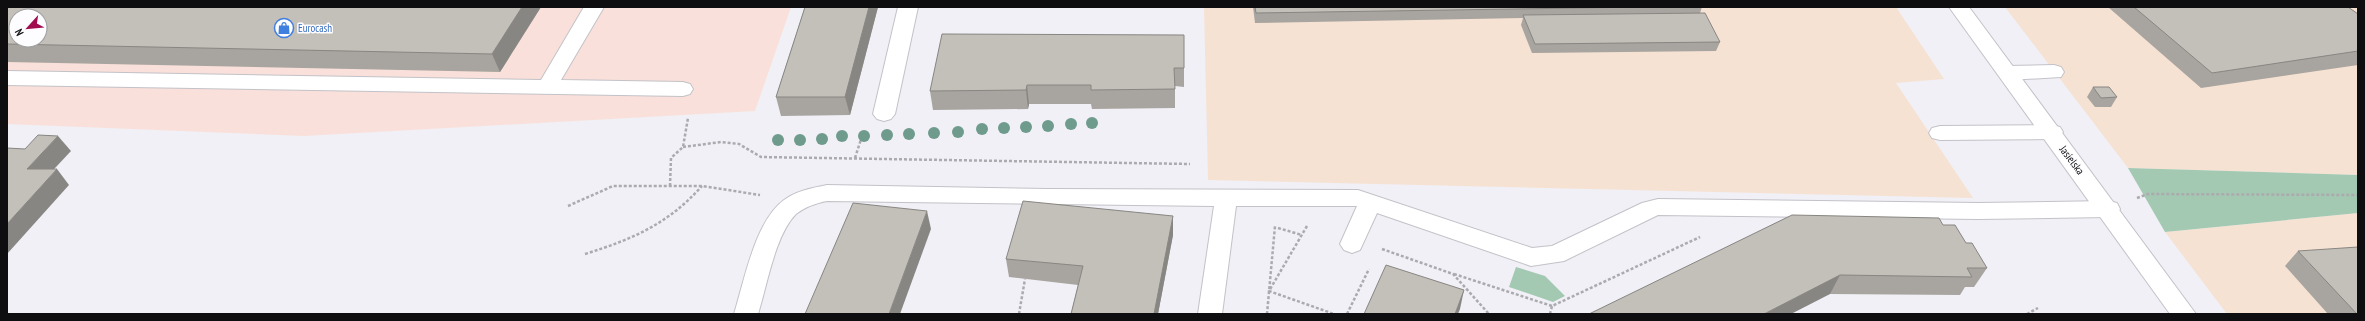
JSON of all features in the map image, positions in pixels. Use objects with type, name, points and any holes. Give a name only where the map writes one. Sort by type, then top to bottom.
[{"type":"street","points":[[547,87],[594,7]]},
{"type":"street","points":[[884,114],[908,7]]},
{"type":"street","name":"Jasielska","points":[[1959,7],[2107,206],[2184,314]]},
{"type":"street","points":[[2008,73],[2054,72]]},
{"type":"street","points":[[7,78],[683,89]]},
{"type":"street","points":[[1940,133],[2052,132]]},
{"type":"street","points":[[746,314],[776,224],[787,209],[806,198],[827,193],[1226,198],[1358,198],[1531,258],[1556,255],[1650,209],[1658,207],[1978,211],[2107,206]]},
{"type":"street","points":[[1210,314],[1226,198]]},
{"type":"street","points":[[1352,244],[1371,202]]},
{"type":"path","points":[[683,148],[688,118]]},
{"type":"path","points":[[670,186],[671,158],[683,148],[721,142],[739,144],[761,157],[1190,164]]},
{"type":"path","points":[[568,206],[613,186],[702,186],[759,194],[787,209]]},
{"type":"path","points":[[585,254],[626,241],[671,218],[702,186]]},
{"type":"path","points":[[2107,206],[2122,203],[2148,194],[2358,195]]},
{"type":"path","points":[[1267,314],[1275,227],[1281,198]]},
{"type":"path","points":[[1269,291],[1309,222]]},
{"type":"path","points":[[1275,227],[1302,235]]},
{"type":"path","points":[[1379,248],[1552,306],[1707,233]]},
{"type":"path","points":[[1347,314],[1373,261]]},
{"type":"path","points":[[1453,274],[1489,314]]},
{"type":"path","points":[[1019,314],[1025,279]]},
{"type":"path","points":[[1269,291],[1334,314]]},
{"type":"path","points":[[1550,314],[1552,306]]},
{"type":"path","points":[[2027,314],[2038,308]]},
{"type":"shaded area","points":[[7,7],[791,7],[755,111],[304,136],[7,124]]},
{"type":"shaded area","points":[[1204,7],[1896,7],[1944,79],[1896,83],[1973,198],[1208,180]]},
{"type":"shaded area","points":[[2005,7],[2358,7],[2358,175],[2128,168]]},
{"type":"shaded area","points":[[2358,213],[2358,314],[2227,314],[2165,232]]},
{"type":"green space","points":[[2128,168],[2358,175],[2358,213],[2165,232]]},
{"type":"green space","points":[[1516,267],[1545,276],[1565,296],[1553,302],[1509,287]]},
{"type":"building","name":"Eurocash","points":[[7,7],[522,7],[492,54],[48,45],[48,8],[8,8],[8,44]]},
{"type":"building","points":[[805,7],[869,7],[845,97],[776,97]]},
{"type":"building","points":[[1255,7],[1643,7],[1256,13]]},
{"type":"building","points":[[2134,7],[2348,7],[2358,14],[2358,51],[2212,73]]},
{"type":"building","points":[[1705,13],[1720,42],[1535,44],[1523,15]]},
{"type":"building","points":[[942,34],[1184,35],[1184,68],[1174,68],[1175,89],[1091,90],[1091,85],[1027,85],[1026,90],[930,91]]},
{"type":"building","points":[[2093,87],[2109,87],[2117,97],[2101,98]]},
{"type":"building","points":[[38,135],[58,136],[27,169],[57,169],[7,224],[7,148],[25,149]]},
{"type":"building","points":[[1023,201],[1173,216],[1154,314],[1071,314],[1083,266],[1006,259]]},
{"type":"building","points":[[853,203],[927,211],[889,314],[805,314]]},
{"type":"building","points":[[1792,215],[1939,218],[1943,225],[1955,225],[1966,243],[1972,243],[1987,268],[1967,268],[1972,277],[1840,275],[1764,314],[1589,314]]},
{"type":"building","points":[[2358,247],[2358,314],[2357,314],[2298,251]]},
{"type":"building","points":[[1386,265],[1464,290],[1455,314],[1364,314]]},
{"type":"place","name":"Eurocash","points":[[284,28]]}]
